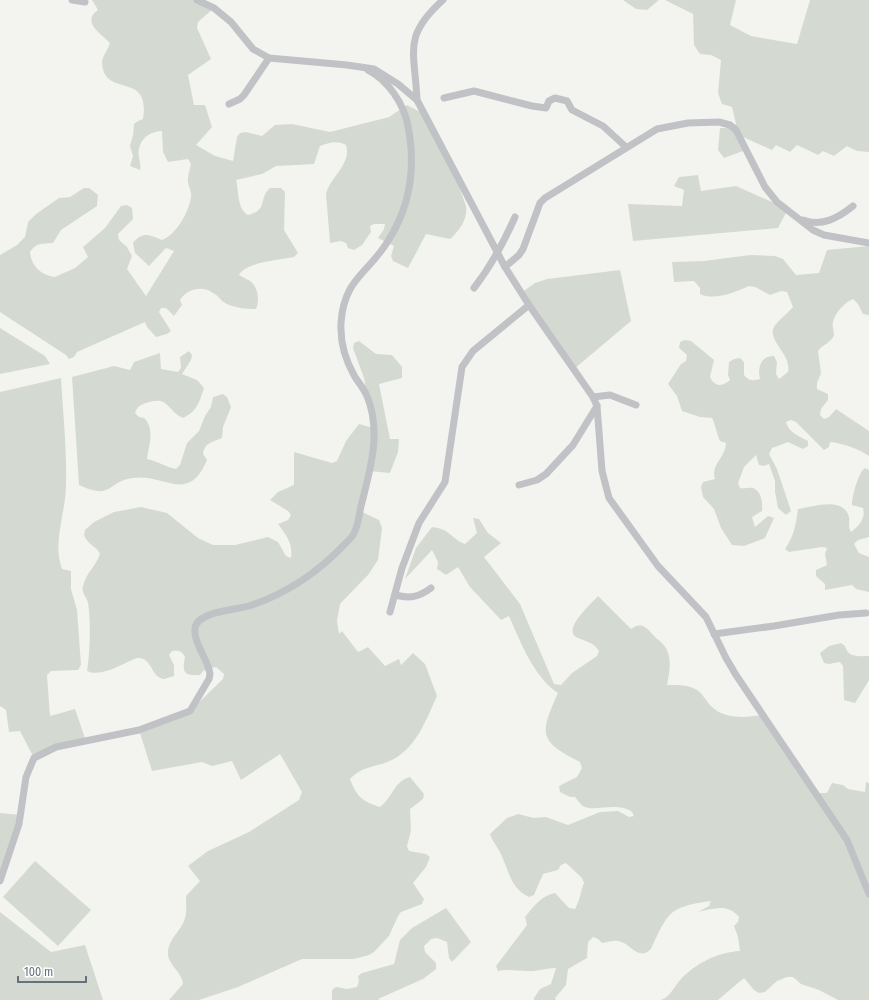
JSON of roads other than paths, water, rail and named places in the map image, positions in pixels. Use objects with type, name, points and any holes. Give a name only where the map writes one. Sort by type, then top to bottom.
[{"type":"street","points":[[72,0],[85,2]]},
{"type":"street","points":[[197,0],[214,8],[231,22],[253,49],[269,58],[374,69],[383,74],[417,100]]},
{"type":"street","points":[[443,0],[430,12],[416,32],[412,47],[417,100],[505,267],[529,305],[594,397],[597,406],[602,472],[609,498],[658,566],[706,617],[736,675],[847,840],[869,894]]},
{"type":"street","points":[[229,104],[240,99],[244,95],[269,58]]},
{"type":"street","points":[[0,881],[19,824],[26,777],[34,758],[56,747],[139,730],[190,711],[209,679],[210,674],[197,639],[195,628],[197,624],[210,614],[247,607],[298,583],[329,560],[353,534],[374,451],[374,432],[372,415],[366,395],[354,375],[342,345],[341,324],[343,306],[355,279],[388,242],[399,220],[413,172],[412,145],[407,120],[397,96],[372,72],[361,67]]},
{"type":"street","points":[[444,98],[474,91],[546,108],[549,101],[554,98],[567,101],[572,110],[603,126],[626,147]]},
{"type":"street","points":[[505,267],[516,258],[523,249],[540,203],[626,147],[666,126],[688,123],[720,122],[730,125],[736,130],[765,187],[777,202],[813,230],[824,235],[869,243]]},
{"type":"street","points":[[799,219],[810,223],[821,223],[843,214],[853,206]]},
{"type":"street","points":[[474,288],[485,274],[491,261],[498,254],[515,217]]},
{"type":"street","points":[[390,612],[402,568],[419,523],[445,482],[462,367],[473,351],[529,305]]},
{"type":"street","points":[[594,397],[610,395],[636,405]]},
{"type":"street","points":[[519,485],[537,480],[546,474],[573,445],[597,406]]},
{"type":"street","points":[[395,595],[410,598],[431,588]]},
{"type":"street","points":[[714,634],[839,615],[866,613]]}]
